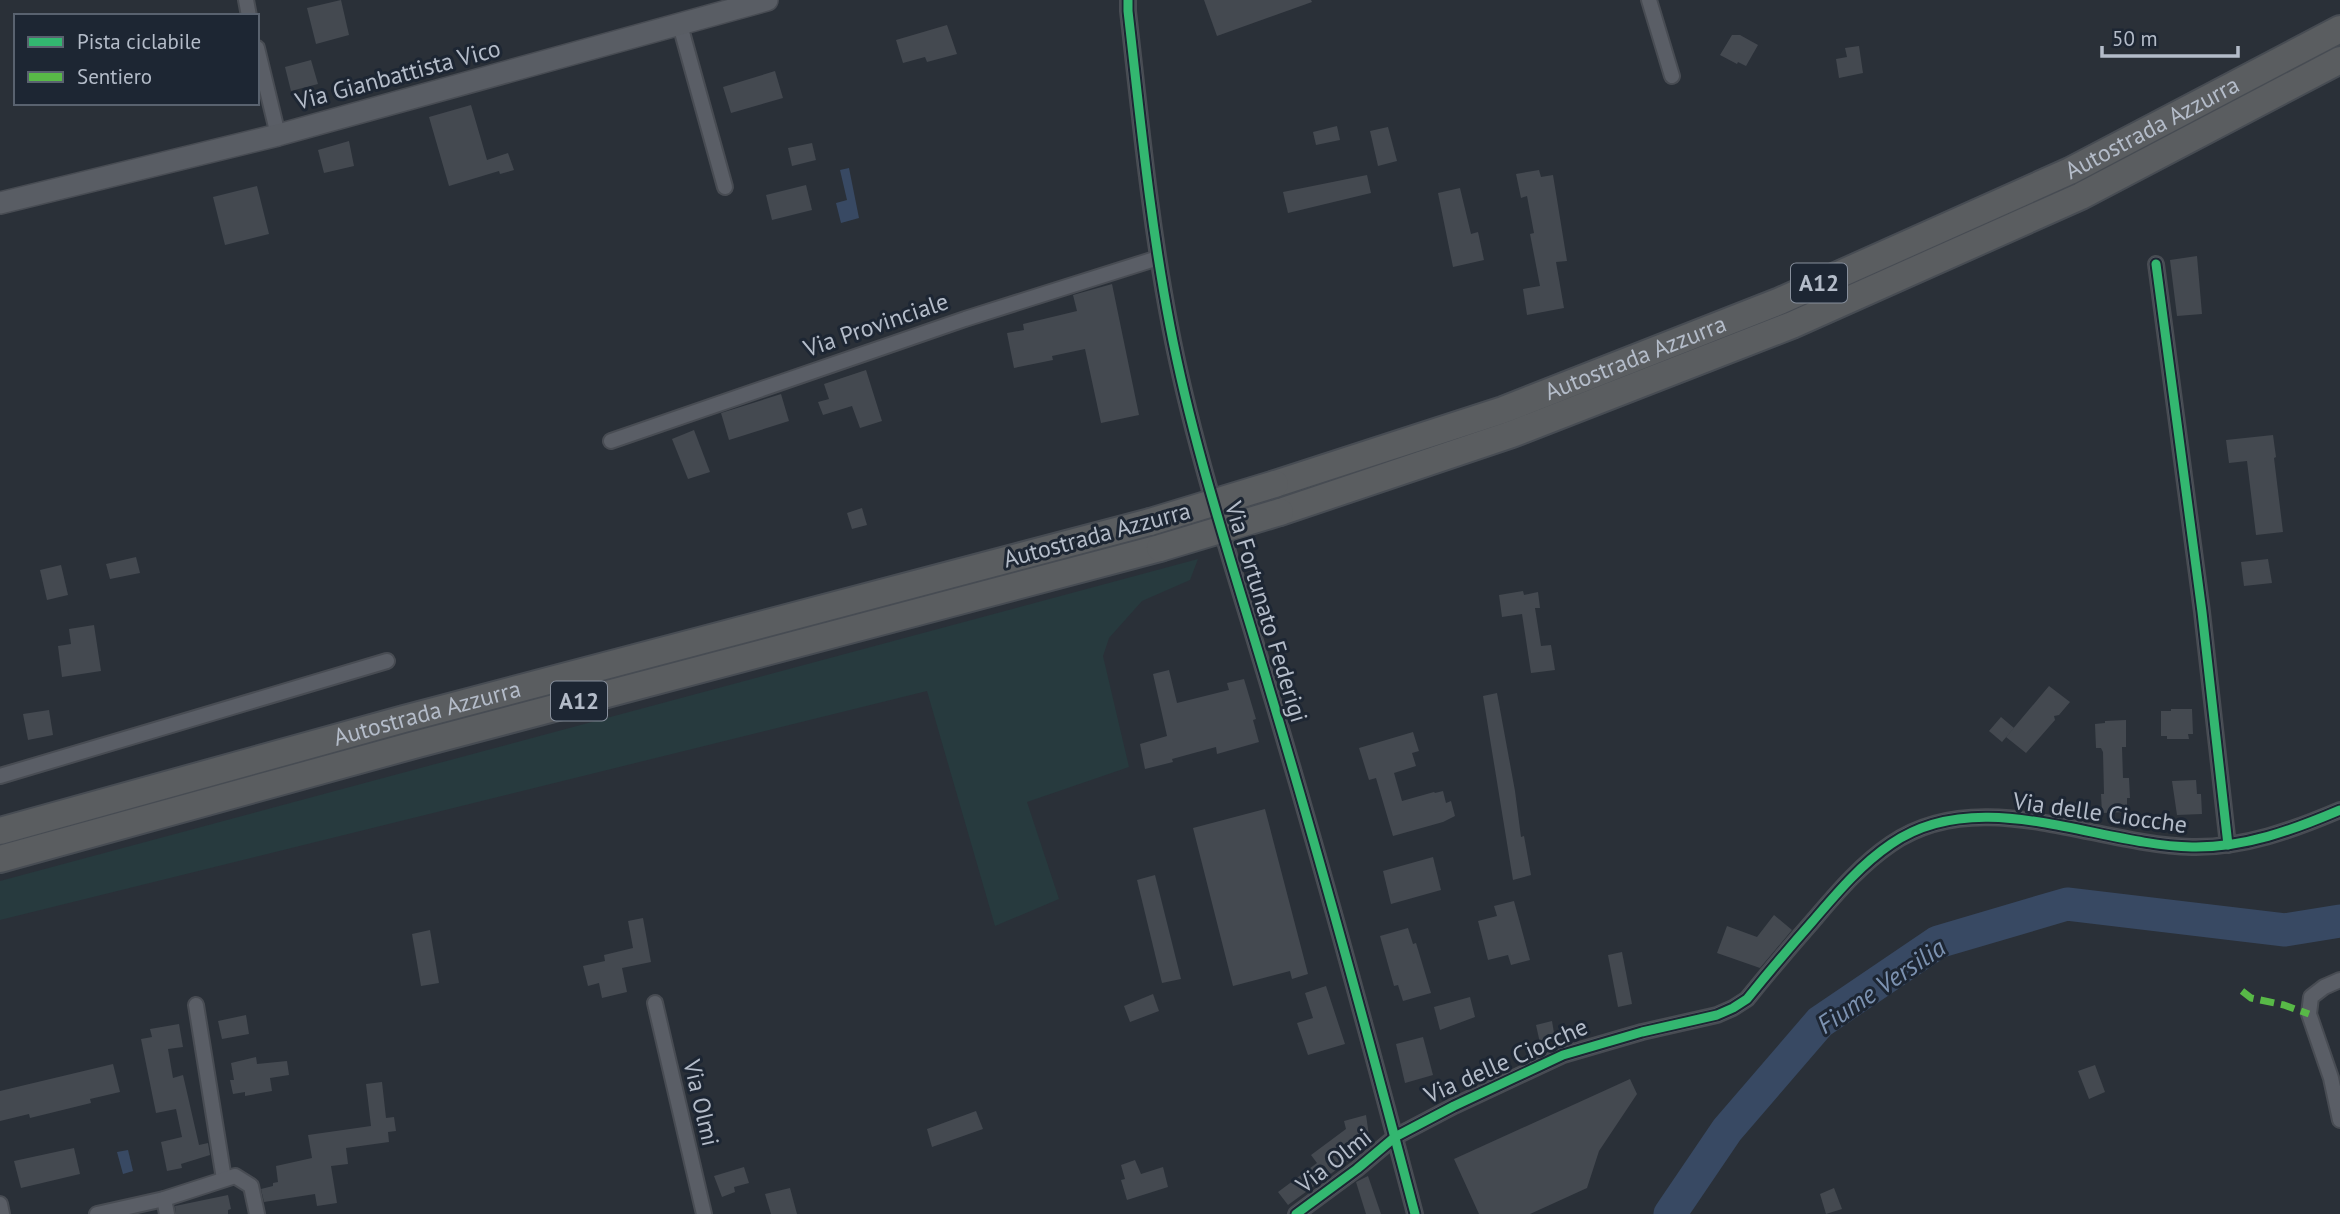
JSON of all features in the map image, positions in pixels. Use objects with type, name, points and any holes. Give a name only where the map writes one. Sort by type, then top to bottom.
[{"type":"highway","name":"Autostrada Azzurra","points":[[0,831],[404,719],[1150,522],[1503,410],[1780,301],[2070,171],[2340,29]]},
{"type":"highway","name":"Autostrada Azzurra","points":[[0,859],[414,745],[1160,548],[1280,512],[1512,435],[1792,325],[2081,196],[2340,60]]},
{"type":"main road","name":"Via Gianbattista Vico","points":[[0,203],[278,135],[767,0]]},
{"type":"street","points":[[1649,0],[1672,76]]},
{"type":"street","name":"Via Fortunato Federigi","points":[[1127,4],[1158,258],[1173,339],[1206,479],[1285,742],[1415,1214]]},
{"type":"street","points":[[680,25],[724,187]]},
{"type":"street","points":[[259,56],[278,135]]},
{"type":"street","name":"Via Provinciale","points":[[611,440],[965,319],[1158,258]]},
{"type":"street","name":"Via delle Ciocche","points":[[2156,264],[2202,612],[2228,845]]},
{"type":"street","points":[[0,776],[387,661]]},
{"type":"street","name":"Via delle Ciocche","points":[[1395,1137],[1563,1055],[1733,1009],[1747,999],[1865,864],[1892,843],[1923,827],[1971,819],[2007,817],[2059,825],[2108,837],[2194,847],[2228,845],[2272,836],[2340,810]]},
{"type":"street","points":[[2340,980],[2311,997],[2309,1014],[2331,1079],[2340,1120]]},
{"type":"street","name":"Via Olmi","points":[[655,1003],[704,1214]]},
{"type":"street","points":[[197,1005],[224,1179]]},
{"type":"street","name":"Via Olmi","points":[[1296,1214],[1395,1137]]},
{"type":"street","points":[[97,1214],[164,1199],[235,1177],[251,1186],[257,1214]]},
{"type":"street","points":[[164,1199],[167,1214]]},
{"type":"street","points":[[0,1204],[2,1214]]},
{"type":"green space","points":[[1198,559],[1190,580],[1142,601],[1109,638],[1103,656],[1129,767],[1027,802],[1059,899],[995,926],[927,691],[0,920],[0,881]]},
{"type":"water","points":[[849,168],[859,218],[841,223],[836,203],[847,200],[840,170]]},
{"type":"water","points":[[128,1150],[133,1171],[123,1174],[117,1152]]},
{"type":"building","points":[[341,0],[349,35],[316,44],[307,8]]},
{"type":"building","points":[[1204,0],[1311,0],[1312,2],[1217,36]]},
{"type":"building","points":[[947,25],[957,54],[927,62],[925,57],[903,63],[896,40]]},
{"type":"building","points":[[1732,35],[1740,35],[1758,45],[1746,66],[1720,55]]},
{"type":"building","points":[[1859,46],[1863,73],[1839,78],[1836,59],[1847,57],[1845,48]]},
{"type":"building","points":[[311,60],[318,84],[291,91],[285,67]]},
{"type":"building","points":[[775,71],[783,98],[731,113],[723,87]]},
{"type":"building","points":[[471,105],[487,160],[508,153],[514,170],[500,174],[499,171],[449,186],[429,117]]},
{"type":"building","points":[[1337,126],[1340,140],[1316,145],[1313,132]]},
{"type":"building","points":[[1388,127],[1397,161],[1378,166],[1370,131]]},
{"type":"building","points":[[349,141],[354,166],[324,173],[318,150]]},
{"type":"building","points":[[812,143],[816,160],[792,166],[788,148]]},
{"type":"building","points":[[1539,170],[1541,177],[1553,175],[1567,261],[1556,262],[1564,308],[1527,315],[1523,289],[1540,286],[1530,234],[1534,233],[1527,196],[1521,198],[1516,174]]},
{"type":"building","points":[[1367,175],[1371,193],[1288,213],[1283,192]]},
{"type":"building","points":[[806,185],[812,210],[772,220],[766,195]]},
{"type":"building","points":[[257,186],[269,234],[225,245],[213,197]]},
{"type":"building","points":[[1460,188],[1471,234],[1478,232],[1484,260],[1453,267],[1438,193]]},
{"type":"building","points":[[2197,256],[2202,314],[2177,316],[2170,260]]},
{"type":"building","points":[[1112,284],[1139,415],[1101,423],[1085,349],[1052,356],[1053,360],[1014,368],[1007,333],[1024,330],[1023,324],[1077,311],[1073,295]]},
{"type":"building","points":[[866,370],[882,421],[860,428],[852,406],[823,415],[818,402],[829,399],[824,384]]},
{"type":"building","points":[[781,394],[789,421],[729,440],[721,413]]},
{"type":"building","points":[[694,430],[710,472],[688,479],[672,439]]},
{"type":"building","points":[[2273,435],[2283,532],[2256,535],[2247,461],[2229,463],[2226,440]]},
{"type":"building","points":[[862,508],[867,525],[852,529],[847,513]]},
{"type":"building","points":[[136,557],[140,573],[110,579],[106,564]]},
{"type":"building","points":[[2268,559],[2272,583],[2244,586],[2241,562]]},
{"type":"building","points":[[61,565],[68,595],[47,600],[40,570]]},
{"type":"building","points":[[1523,591],[1524,595],[1538,592],[1540,608],[1535,608],[1541,646],[1551,645],[1555,670],[1531,673],[1522,614],[1502,617],[1499,595]]},
{"type":"building","points":[[94,625],[101,671],[62,677],[58,646],[71,644],[69,629]]},
{"type":"building","points":[[1169,670],[1177,703],[1229,690],[1227,683],[1244,679],[1256,719],[1253,720],[1259,742],[1217,754],[1216,747],[1145,769],[1140,744],[1167,736],[1153,674]]},
{"type":"building","points":[[2049,686],[2070,702],[2059,715],[2054,716],[2055,720],[2026,753],[2006,737]]},
{"type":"building","points":[[1497,693],[1521,837],[1524,836],[1531,875],[1513,880],[1483,696]]},
{"type":"building","points":[[2192,709],[2193,734],[2188,734],[2189,739],[2167,739],[2167,736],[2161,736],[2161,711]]},
{"type":"building","points":[[49,710],[53,735],[28,740],[23,714]]},
{"type":"building","points":[[2001,717],[2014,728],[2002,742],[1989,731]]},
{"type":"building","points":[[2126,720],[2126,747],[2122,747],[2123,778],[2129,778],[2130,798],[2127,798],[2127,812],[2102,813],[2103,752],[2101,748],[2096,748],[2095,724]]},
{"type":"building","points":[[1413,732],[1419,751],[1412,753],[1416,766],[1394,773],[1402,801],[1443,791],[1446,803],[1451,801],[1455,816],[1393,836],[1376,778],[1369,780],[1359,748]]},
{"type":"building","points":[[2196,780],[2197,794],[2201,794],[2202,814],[2177,815],[2172,781]]},
{"type":"building","points":[[1265,809],[1308,974],[1292,979],[1290,971],[1233,986],[1193,828]]},
{"type":"building","points":[[1433,857],[1441,890],[1391,904],[1383,871]]},
{"type":"building","points":[[1155,875],[1181,979],[1162,983],[1137,880]]},
{"type":"building","points":[[1514,901],[1530,960],[1511,965],[1508,955],[1488,960],[1478,921],[1497,916],[1494,906]]},
{"type":"building","points":[[1774,915],[1792,930],[1760,968],[1717,953],[1727,926],[1757,937]]},
{"type":"building","points":[[643,918],[651,962],[622,968],[627,992],[602,998],[599,983],[588,986],[583,966],[605,961],[604,955],[633,948],[628,921]]},
{"type":"building","points":[[1408,928],[1413,944],[1416,943],[1431,993],[1403,1001],[1398,985],[1394,986],[1380,936]]},
{"type":"building","points":[[430,930],[439,983],[421,986],[412,934]]},
{"type":"building","points":[[1622,952],[1632,1004],[1618,1007],[1608,955]]},
{"type":"building","points":[[1326,986],[1345,1044],[1308,1055],[1297,1023],[1313,1018],[1305,993]]},
{"type":"building","points":[[1153,994],[1159,1011],[1130,1022],[1124,1006]]},
{"type":"building","points":[[1470,997],[1475,1017],[1440,1030],[1434,1007]]},
{"type":"building","points":[[246,1015],[249,1034],[222,1039],[218,1021]]},
{"type":"building","points":[[1552,1021],[1555,1039],[1540,1043],[1536,1025]]},
{"type":"building","points":[[179,1024],[183,1047],[168,1049],[173,1078],[183,1075],[199,1145],[208,1143],[210,1155],[181,1164],[182,1168],[167,1171],[161,1142],[182,1137],[176,1109],[156,1113],[141,1039],[152,1037],[150,1029]]},
{"type":"building","points":[[1423,1037],[1433,1075],[1405,1083],[1396,1044]]},
{"type":"building","points":[[256,1057],[257,1064],[287,1061],[289,1075],[270,1078],[272,1091],[245,1096],[245,1092],[233,1094],[231,1063]]},
{"type":"building","points":[[113,1064],[120,1092],[90,1099],[91,1103],[30,1118],[29,1114],[0,1121],[0,1091]]},
{"type":"building","points":[[2095,1065],[2105,1092],[2089,1099],[2078,1071]]},
{"type":"building","points":[[1630,1079],[1637,1094],[1599,1151],[1587,1188],[1530,1214],[1479,1214],[1454,1159]]},
{"type":"building","points":[[382,1082],[386,1118],[394,1117],[396,1131],[388,1132],[389,1142],[346,1148],[348,1164],[331,1166],[337,1203],[317,1206],[315,1194],[264,1202],[261,1189],[278,1182],[276,1166],[312,1158],[308,1135],[371,1126],[366,1084]]},
{"type":"building","points":[[976,1111],[983,1129],[932,1147],[927,1129]]},
{"type":"building","points":[[1366,1115],[1370,1142],[1362,1151],[1288,1205],[1278,1192],[1317,1163],[1311,1155],[1346,1129],[1344,1121]]},
{"type":"building","points":[[74,1148],[80,1174],[21,1188],[14,1161]]},
{"type":"building","points":[[1135,1160],[1141,1174],[1163,1167],[1168,1187],[1127,1200],[1121,1180],[1125,1179],[1121,1165]]},
{"type":"building","points":[[744,1167],[749,1183],[734,1187],[735,1192],[722,1197],[714,1176]]},
{"type":"building","points":[[1368,1176],[1381,1214],[1366,1214],[1356,1182]]},
{"type":"building","points":[[790,1188],[797,1214],[771,1214],[765,1194]]},
{"type":"building","points":[[1834,1188],[1842,1209],[1826,1214],[1820,1194]]},
{"type":"building","points":[[228,1195],[231,1209],[228,1214],[176,1214],[175,1206]]},
{"type":"waterway","name":"Fiume Versilia","points":[[1670,1214],[1727,1130],[1820,1022],[1938,942],[2067,904],[2285,930],[2340,921]]},
{"type":"marked path","points":[[2242,991],[2251,998],[2309,1014]]},
{"type":"cycle path","points":[[1128,0],[1151,208],[1170,326],[1191,420],[1328,891],[1415,1214]]},
{"type":"cycle path","points":[[2156,264],[2202,612],[2228,845]]},
{"type":"cycle path","points":[[1296,1214],[1395,1137],[1454,1106],[1563,1055],[1642,1032],[1717,1015],[1733,1008],[1747,999],[1859,871],[1891,844],[1925,827],[1962,818],[2000,818],[2038,822],[2155,844],[2211,847],[2268,836],[2340,810]]}]
